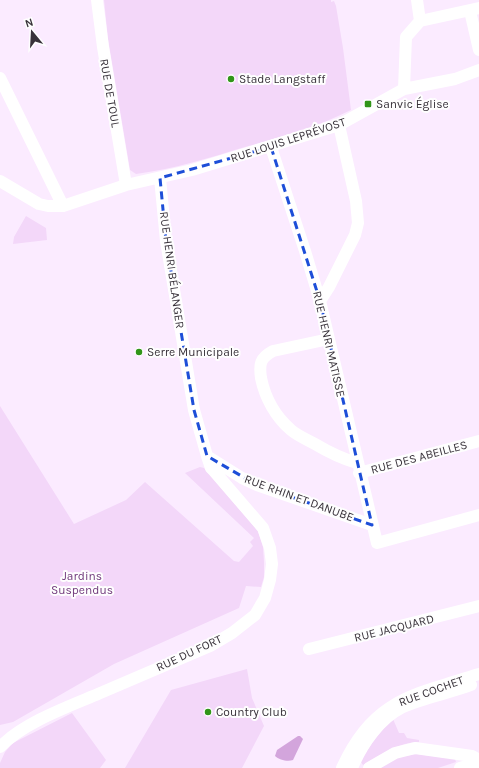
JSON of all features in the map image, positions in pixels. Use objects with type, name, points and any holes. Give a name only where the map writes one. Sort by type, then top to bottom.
[{"type":"street","name":"RUE DE TOUL","points":[[97,0],[103,47],[126,185]]},
{"type":"street","points":[[417,0],[420,21]]},
{"type":"street","points":[[404,89],[406,37],[420,21],[474,9],[479,50]]},
{"type":"street","name":"RUE LOUIS LEPRÉVOST","points":[[63,206],[126,185],[192,170],[339,125],[404,89],[455,79],[479,70]]},
{"type":"street","points":[[0,78],[63,206],[48,206],[39,204],[0,181]]},
{"type":"street","points":[[320,301],[329,287],[355,235],[358,223],[356,201],[339,125]]},
{"type":"street","name":"RUE HENRI MATISSE","points":[[271,147],[320,301],[358,468],[377,543],[479,515]]},
{"type":"street","name":"RUE HENRI BÉLANGER","points":[[160,178],[166,241],[194,410],[207,456]]},
{"type":"street","points":[[329,338],[266,354],[260,364],[263,385],[270,404],[292,431],[358,468]]},
{"type":"street","name":"RUE DES ABEILLES","points":[[358,468],[479,441]]},
{"type":"street","name":"RUE RHIN ET DANUBE","points":[[207,456],[242,478],[257,485],[372,525]]},
{"type":"street","name":"RUE DU FORT","points":[[0,747],[19,731],[68,706],[210,646],[232,633],[255,615],[264,598],[270,580],[272,564],[270,548],[263,528],[211,468],[207,456]]},
{"type":"street","name":"RUE JACQUARD","points":[[309,649],[479,606]]},
{"type":"street","name":"RUE COCHET","points":[[352,768],[357,756],[367,740],[390,710],[401,700],[417,693],[479,674]]},
{"type":"street","name":"RUE COCHET","points":[[342,768],[349,752],[364,729],[376,716],[390,710],[479,682]]},
{"type":"street","points":[[369,768],[394,753],[415,748],[472,756],[479,761]]},
{"type":"street","points":[[460,768],[479,761]]},
{"type":"highlighted area","points":[[271,147],[320,301],[372,525],[257,485],[207,456],[194,410],[166,241],[160,178]]},
{"type":"green space","name":"Stade Langstaff","points":[[104,0],[334,1],[343,48],[351,110],[299,131],[191,163],[136,174],[130,170],[108,39]]},
{"type":"green space","points":[[26,216],[46,228],[47,240],[13,244],[14,237]]},
{"type":"green space","name":"Jardins Suspendus","points":[[0,406],[74,524],[126,500],[145,482],[234,561],[239,562],[253,546],[250,542],[254,538],[185,473],[200,467],[204,468],[258,531],[263,547],[264,577],[261,587],[246,586],[239,608],[114,664],[13,722],[0,725]]},
{"type":"green space","name":"Country Club","points":[[247,669],[252,698],[264,726],[242,768],[125,768],[171,690]]},
{"type":"green space","points":[[72,713],[106,760],[100,768],[0,768],[0,763],[5,752],[13,743]]},
{"type":"green space","points":[[393,719],[399,733],[404,733],[407,738],[419,740],[419,742],[397,747],[383,753],[363,765],[361,762],[371,744]]},
{"type":"green space","points":[[417,754],[455,759],[456,762],[438,768],[378,768],[399,757]]},
{"type":"shaded area","points":[[298,736],[303,739],[293,760],[289,761],[279,759],[275,756],[277,750]]},
{"type":"place","name":"Stade Langstaff","points":[[231,79]]},
{"type":"place","name":"Sanvic Église","points":[[368,104]]},
{"type":"place","name":"Serre Municipale","points":[[139,352]]},
{"type":"place","name":"Country Club","points":[[208,712]]}]
